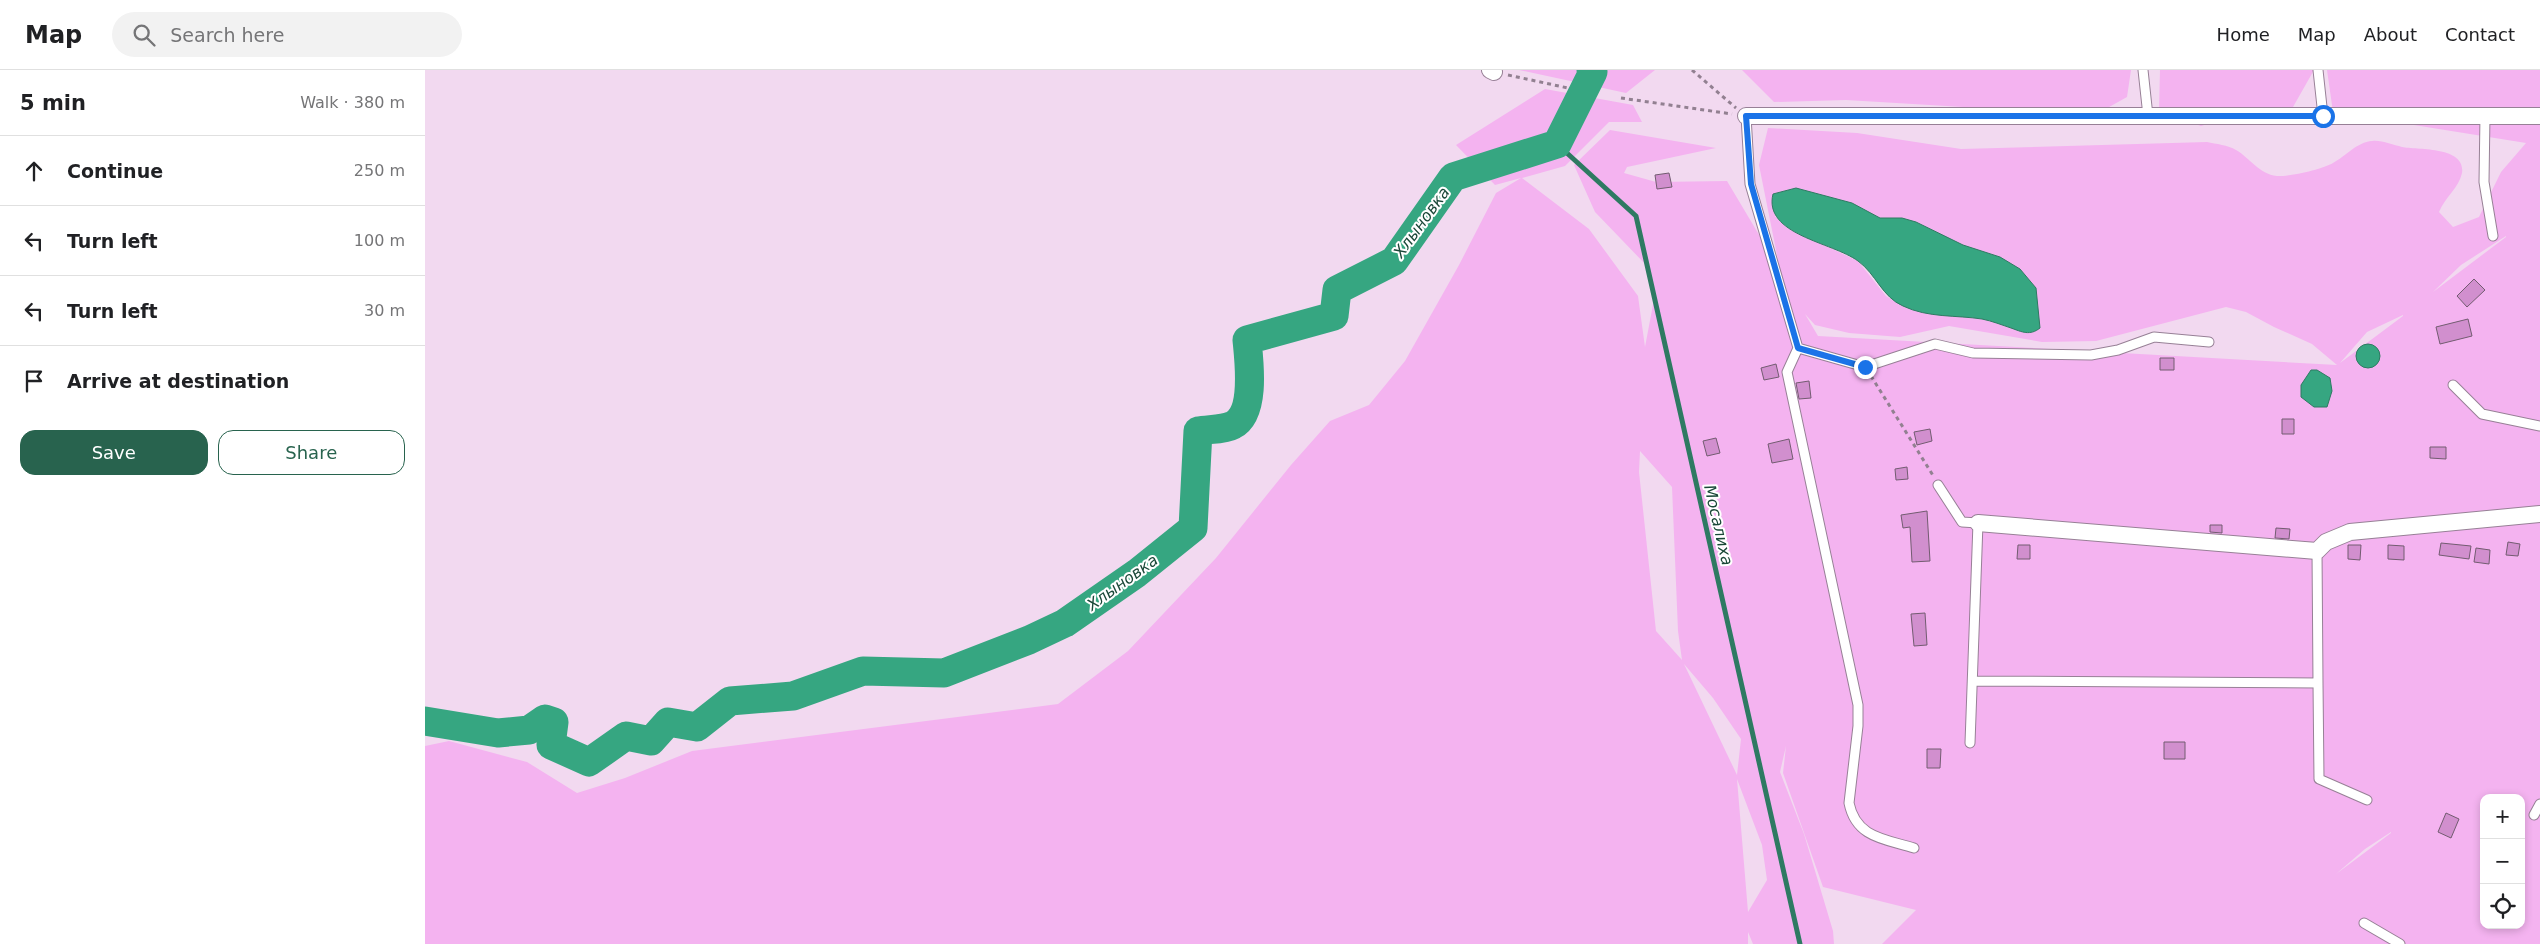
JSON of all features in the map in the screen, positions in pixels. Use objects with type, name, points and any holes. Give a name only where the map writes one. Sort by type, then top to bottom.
[{"type":"street","points":[[1746,116],[2540,116]]},
{"type":"street","points":[[1978,523],[2317,551],[2325,542],[2350,532],[2540,514]]},
{"type":"lane","points":[[2143,70],[2148,116]]},
{"type":"lane","points":[[2317,70],[2323,116]]},
{"type":"lane","points":[[2485,115],[2484,182],[2493,236]]},
{"type":"lane","points":[[1746,116],[1751,184],[1798,348],[1787,372],[1857,705],[1858,726],[1849,803],[1851,815],[1865,833],[1914,848]]},
{"type":"lane","points":[[1798,348],[1865,367],[1935,344],[1973,353],[2091,355],[2118,350],[2154,337],[2209,342]]},
{"type":"lane","points":[[2453,385],[2482,414],[2540,426]]},
{"type":"lane","points":[[1939,485],[1962,522],[1978,523],[1970,743]]},
{"type":"lane","points":[[2317,551],[2319,779],[2367,800]]},
{"type":"lane","points":[[1973,681],[2318,683]]},
{"type":"lane","points":[[2534,815],[2540,804]]},
{"type":"lane","points":[[2363,923],[2400,944]]},
{"type":"path","points":[[1692,70],[1746,116]]},
{"type":"path","points":[[1492,71],[1568,88]]},
{"type":"path","points":[[1621,98],[1746,116]]},
{"type":"path","points":[[1865,367],[1939,485]]},
{"type":"shaded area","points":[[1519,70],[1655,70],[1626,93]]},
{"type":"shaded area","points":[[1742,70],[2131,70],[2127,97],[2102,111],[2065,113],[1846,100],[1774,102]]},
{"type":"shaded area","points":[[2160,70],[2314,70],[2293,107],[2234,116],[2201,126],[2159,111]]},
{"type":"shaded area","points":[[2327,70],[2540,70],[2540,944],[1882,944],[1916,910],[1823,887],[1783,773],[1786,746],[1780,772],[1804,834],[1833,931],[1834,944],[1753,944],[1748,932],[1748,944],[425,944],[425,746],[449,741],[527,762],[577,793],[625,778],[692,751],[1058,704],[1128,651],[1216,558],[1291,465],[1330,421],[1369,405],[1405,361],[1459,265],[1496,193],[1521,178],[1495,185],[1456,145],[1545,89],[1633,105],[1642,122],[1609,122],[1565,166],[1522,178],[1589,229],[1638,296],[1645,347],[1655,294],[1647,266],[1595,212],[1574,165],[1610,130],[1716,148],[1627,167],[1624,173],[1656,182],[1727,181],[1780,270],[1759,165],[1768,128],[1857,133],[1961,149],[2207,142],[2233,148],[2260,169],[2277,176],[2297,174],[2322,168],[2338,160],[2361,144],[2380,141],[2402,147],[2439,151],[2456,158],[2461,164],[2462,173],[2455,188],[2439,212],[2453,227],[2479,217],[2501,172],[2526,143],[2333,112]],"holes":[[[1796,188],[1852,203],[1880,218],[1902,218],[1916,222],[1963,245],[2000,257],[2026,333],[1984,319],[1925,313],[1903,306],[1886,296],[1858,261],[1786,227],[1775,216],[1773,194]],[[2506,236],[2433,292],[2461,265]],[[2226,307],[2246,312],[2312,344],[2337,365],[1818,336],[1805,314],[1815,325],[1849,333],[1900,337],[1949,326],[2042,342],[2096,341]],[[2403,315],[2340,363],[2367,332]],[[1640,451],[1672,487],[1678,631],[1682,660],[1656,631],[1639,472]],[[1684,664],[1713,698],[1741,739],[1737,775]],[[1737,779],[1762,845],[1767,880],[1748,912]],[[2391,832],[2391,833],[2336,874],[2365,849]]]},
{"type":"shaded area","points":[[1796,188],[1852,203],[1880,218],[1902,218],[1916,222],[1963,245],[2000,257],[2020,269],[2036,288],[2040,328],[2033,332],[2019,331],[1982,319],[1922,313],[1896,302],[1858,261],[1846,254],[1802,236],[1778,219],[1773,208],[1773,194]]},
{"type":"shaded area","points":[[2368,344],[2377,347],[2380,356],[2377,365],[2368,368],[2359,365],[2356,356],[2359,347]]},
{"type":"shaded area","points":[[2311,370],[2317,370],[2330,378],[2332,391],[2327,407],[2314,407],[2301,397],[2301,385]]},
{"type":"building","points":[[1669,173],[1672,187],[1657,189],[1655,175]]},
{"type":"building","points":[[2474,279],[2485,290],[2467,307],[2457,296]]},
{"type":"building","points":[[2468,319],[2472,336],[2440,344],[2436,327]]},
{"type":"building","points":[[2160,358],[2174,358],[2174,370],[2160,370]]},
{"type":"building","points":[[1776,364],[1779,377],[1764,380],[1761,368]]},
{"type":"building","points":[[1809,381],[1811,398],[1799,399],[1796,383]]},
{"type":"building","points":[[2282,419],[2294,419],[2294,434],[2282,434]]},
{"type":"building","points":[[1930,429],[1932,441],[1917,445],[1914,432]]},
{"type":"building","points":[[1716,438],[1720,453],[1707,456],[1703,441]]},
{"type":"building","points":[[1789,439],[1793,459],[1772,463],[1768,444]]},
{"type":"building","points":[[2430,447],[2446,447],[2446,459],[2430,458]]},
{"type":"building","points":[[1907,467],[1908,479],[1896,480],[1895,469]]},
{"type":"building","points":[[1927,511],[1930,561],[1912,562],[1910,527],[1903,528],[1901,515]]},
{"type":"building","points":[[2210,525],[2222,525],[2222,533],[2210,532]]},
{"type":"building","points":[[2276,528],[2290,529],[2289,539],[2275,538]]},
{"type":"building","points":[[2508,542],[2520,544],[2518,556],[2506,555]]},
{"type":"building","points":[[2441,543],[2471,546],[2469,559],[2439,555]]},
{"type":"building","points":[[2018,545],[2030,545],[2030,559],[2017,559]]},
{"type":"building","points":[[2348,545],[2361,545],[2360,560],[2348,559]]},
{"type":"building","points":[[2388,545],[2404,546],[2404,560],[2388,559]]},
{"type":"building","points":[[2476,548],[2490,550],[2489,564],[2474,562]]},
{"type":"building","points":[[1925,613],[1927,645],[1914,646],[1911,614]]},
{"type":"building","points":[[2164,742],[2185,742],[2185,759],[2164,759]]},
{"type":"building","points":[[1927,749],[1941,749],[1940,768],[1927,768]]},
{"type":"building","points":[[2446,813],[2459,819],[2451,838],[2438,832]]},
{"type":"waterway","name":"Хлыновка","points":[[425,721],[498,733],[529,730],[545,719],[554,722],[551,745],[589,762],[626,736],[651,741],[668,722],[697,727],[730,701],[793,696],[863,671],[944,673],[1029,640],[1065,623],[1137,573],[1193,528],[1198,431],[1229,427],[1240,419],[1245,410],[1250,373],[1247,340],[1334,316],[1337,290],[1394,261],[1453,177],[1557,144],[1593,72],[1591,70]]},
{"type":"waterway","name":"Мосалиха","points":[[1557,144],[1636,216],[1800,944]]},
{"type":"route","points":[[1865,367],[1798,348],[1751,184],[1746,116],[2323,116]]}]
